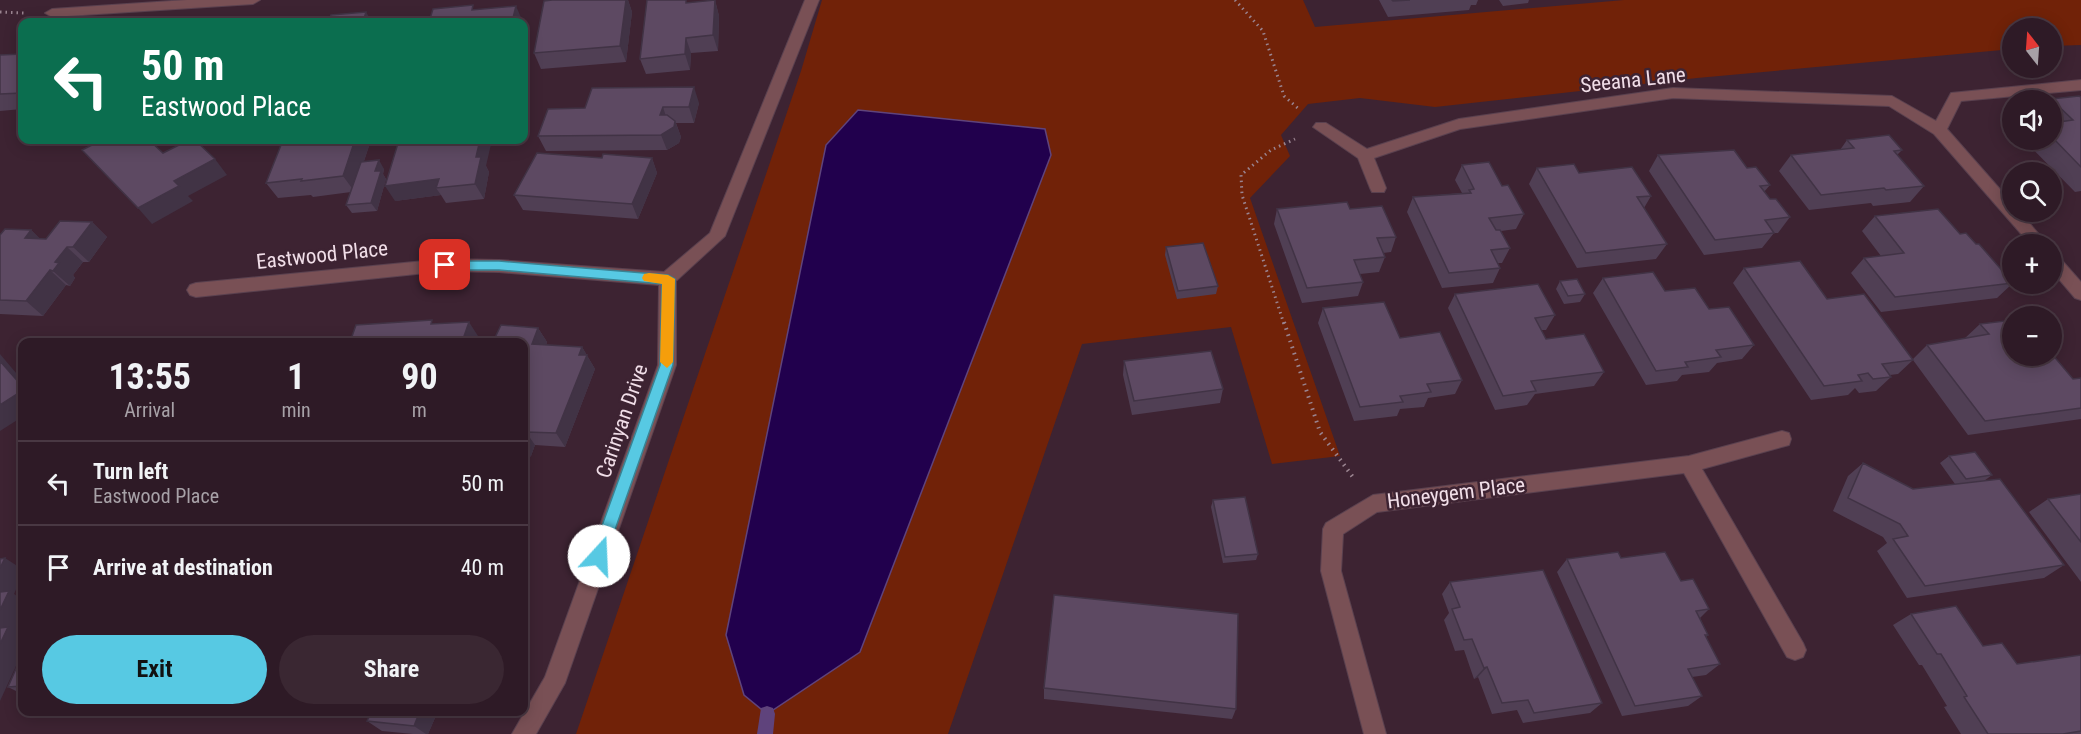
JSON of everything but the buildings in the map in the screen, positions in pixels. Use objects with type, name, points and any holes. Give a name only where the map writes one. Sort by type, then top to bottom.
[{"type":"street","points":[[52,13],[254,0]]},
{"type":"street","points":[[668,279],[717,236],[812,0]]},
{"type":"street","points":[[1940,130],[1956,97],[2081,85]]},
{"type":"street","name":"Seeana Lane","points":[[1365,155],[1459,124],[1674,93],[1892,101],[1940,130],[2030,234]]},
{"type":"street","points":[[1321,127],[1365,155],[1378,188]]},
{"type":"street","name":"Eastwood Place","points":[[196,290],[445,265],[499,266],[668,279]]},
{"type":"street","points":[[2062,271],[2081,293]]},
{"type":"street","name":"Carinyan Drive","points":[[523,734],[554,683],[667,365],[668,279]]},
{"type":"street","name":"Honeygem Place","points":[[1375,734],[1331,571],[1333,529],[1373,504],[1689,464],[1782,440]]},
{"type":"street","points":[[1689,464],[1795,650]]},
{"type":"path","points":[[1235,0],[1263,31],[1284,96],[1321,127],[1271,150],[1241,175],[1242,195],[1320,432],[1373,504]]},
{"type":"shaded area","points":[[822,0],[1303,0],[1315,27],[1624,0],[2081,0],[2081,45],[2062,46],[2062,18],[2002,18],[2002,50],[1697,78],[1435,107],[1360,98],[1308,104],[1281,135],[1290,156],[1250,198],[1340,456],[1272,464],[1231,327],[1082,344],[948,734],[576,734],[801,71]]},
{"type":"shaded area","points":[[858,110],[1045,129],[1051,155],[860,652],[767,714],[744,695],[726,635],[826,145]]},
{"type":"waterway","points":[[765,734],[767,714]]},
{"type":"slow traffic","points":[[649,278],[668,279],[667,362]]},
{"type":"route","points":[[445,265],[499,266],[668,279],[667,365],[599,556]]}]
